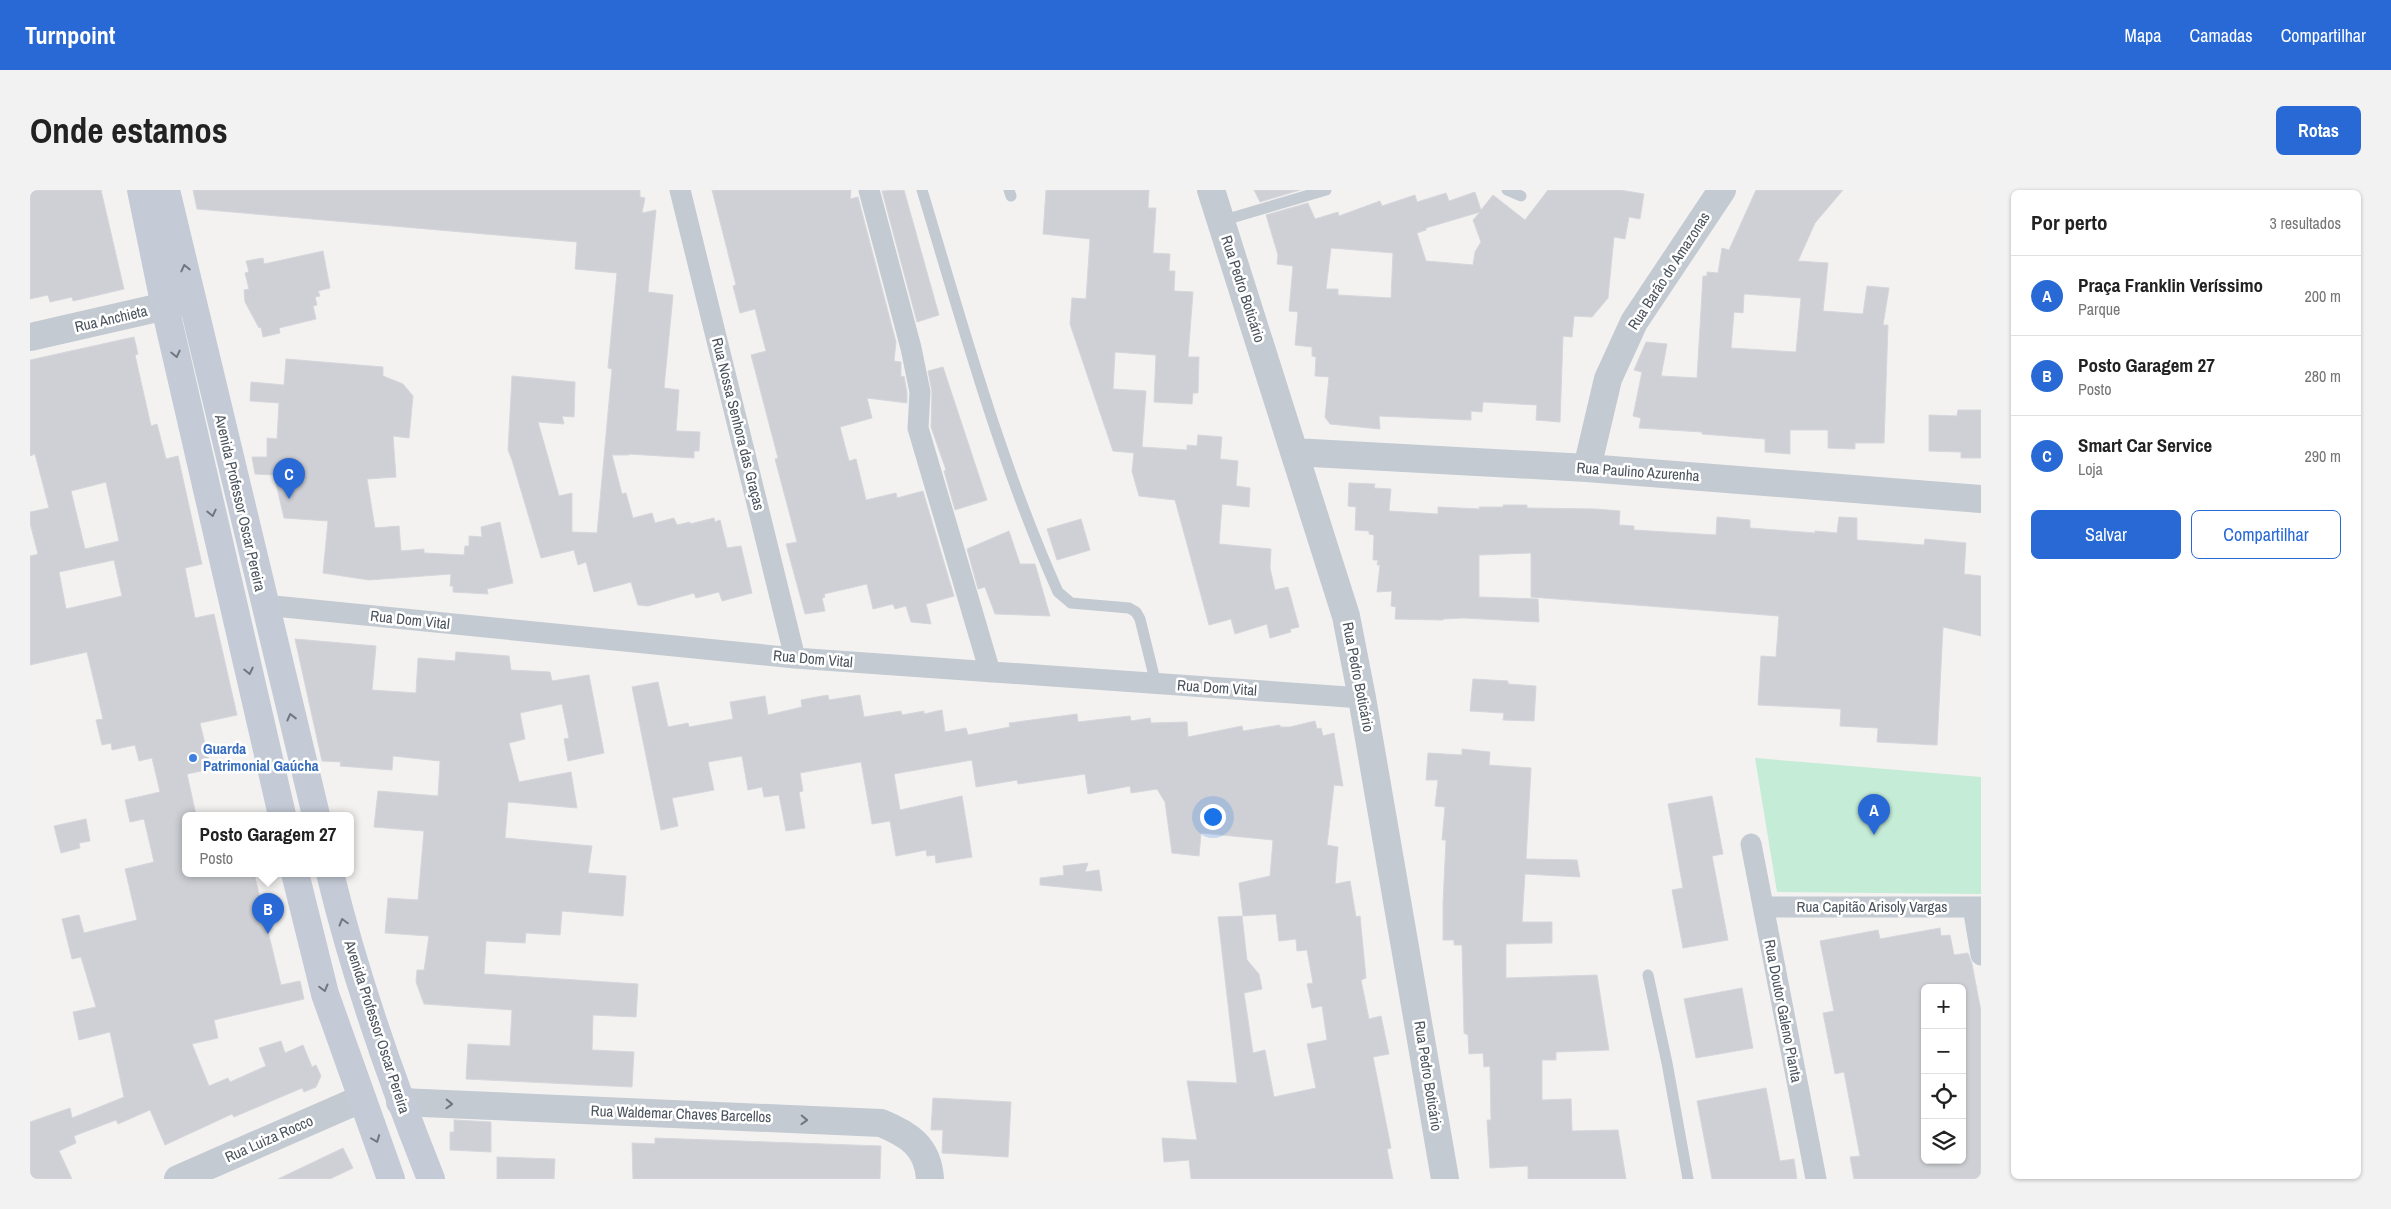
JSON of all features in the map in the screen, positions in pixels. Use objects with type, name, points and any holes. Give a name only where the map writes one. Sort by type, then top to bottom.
[{"type":"main road","name":"Avenida Professor Oscar Pereira","points":[[140,190],[165,307],[281,812]]},
{"type":"main road","name":"Avenida Professor Oscar Pereira","points":[[166,190],[264,605],[315,812]]},
{"type":"main road","points":[[296,877],[325,994],[391,1179]]},
{"type":"main road","name":"Avenida Professor Oscar Pereira","points":[[331,877],[360,984],[400,1102],[431,1179]]},
{"type":"street","name":"Rua Nossa Senhora das Graças","points":[[680,190],[795,658]]},
{"type":"street","points":[[869,190],[911,348],[920,392],[918,428],[990,672]]},
{"type":"street","name":"Rua Pedro Boticário","points":[[1212,190],[1346,616],[1362,698],[1444,1179]]},
{"type":"street","name":"Rua Barão do Amazonas","points":[[1587,468],[1608,378],[1634,322],[1722,190]]},
{"type":"street","name":"Rua Anchieta","points":[[30,337],[192,300]]},
{"type":"street","name":"Rua Paulino Azurenha","points":[[1294,452],[1587,468],[1981,498]]},
{"type":"street","name":"Rua Dom Vital","points":[[264,605],[795,658],[1362,698]]},
{"type":"street","name":"Rua Doutor Galeno Pianta","points":[[1750,844],[1816,1179]]},
{"type":"street","name":"Rua Capitão Arisoly Vargas","points":[[1763,907],[1977,907]]},
{"type":"street","points":[[1977,907],[1981,955]]},
{"type":"street","name":"Rua Luiza Rocco","points":[[178,1179],[361,1099]]},
{"type":"street","name":"Rua Waldemar Chaves Barcellos","points":[[400,1102],[881,1123],[902,1132],[922,1148],[930,1179]]},
{"type":"lane","points":[[922,190],[962,328],[1002,452],[1058,592],[1071,603],[1129,608],[1136,612],[1140,619],[1156,684]]},
{"type":"lane","points":[[1221,221],[1326,190]]},
{"type":"lane","points":[[1507,190],[1521,196]]},
{"type":"lane","points":[[1648,975],[1667,1064],[1688,1179]]},
{"type":"green space","points":[[1755,758],[1981,777],[1981,894],[1777,892]]},
{"type":"building","points":[[30,190],[101,190],[124,289],[73,301],[72,297],[50,302],[48,295],[30,299]]},
{"type":"building","points":[[193,190],[640,190],[640,197],[645,198],[642,213],[656,210],[648,292],[673,295],[664,388],[679,390],[676,431],[700,432],[699,451],[694,451],[694,458],[629,454],[612,455],[622,494],[626,493],[633,518],[652,513],[655,523],[674,518],[677,525],[714,518],[715,522],[720,520],[727,548],[741,546],[752,593],[722,601],[719,592],[696,598],[694,593],[648,606],[638,605],[631,582],[594,592],[586,562],[578,565],[574,550],[541,558],[508,450],[512,376],[575,382],[574,417],[562,416],[564,424],[538,422],[559,496],[572,493],[572,532],[597,533],[612,369],[608,368],[617,273],[575,269],[577,242],[197,209]]},
{"type":"building","points":[[712,190],[851,190],[850,199],[858,197],[896,342],[894,361],[901,362],[901,377],[904,376],[907,403],[867,398],[872,418],[840,427],[849,461],[856,459],[866,500],[896,493],[897,498],[923,491],[954,596],[926,604],[931,624],[911,622],[906,606],[895,609],[893,604],[873,609],[867,584],[824,594],[825,597],[822,598],[825,611],[805,614],[786,544],[797,542],[775,459],[778,458],[751,355],[766,351],[755,309],[740,313],[733,286],[736,285]]},
{"type":"building","points":[[904,190],[939,315],[917,322],[882,191]]},
{"type":"building","points":[[1046,190],[1149,190],[1148,208],[1156,208],[1153,253],[1170,254],[1169,271],[1175,271],[1174,291],[1193,292],[1188,357],[1199,357],[1198,393],[1193,393],[1192,404],[1154,402],[1156,355],[1115,352],[1113,389],[1146,391],[1142,447],[1187,450],[1187,445],[1197,446],[1198,435],[1222,437],[1220,459],[1238,461],[1236,486],[1250,488],[1249,507],[1222,504],[1219,544],[1271,549],[1270,568],[1275,590],[1288,587],[1299,627],[1290,629],[1291,632],[1270,638],[1267,624],[1235,634],[1231,619],[1209,625],[1175,500],[1139,496],[1132,471],[1134,453],[1113,451],[1070,324],[1072,298],[1086,299],[1090,239],[1043,234]]},
{"type":"building","points":[[1254,190],[1300,190],[1260,202]]},
{"type":"building","points":[[1548,190],[1620,190],[1644,194],[1640,219],[1629,217],[1625,239],[1614,237],[1608,298],[1592,317],[1574,316],[1572,337],[1563,336],[1560,422],[1536,420],[1537,405],[1483,402],[1482,412],[1471,411],[1471,420],[1379,416],[1380,429],[1330,424],[1325,417],[1329,377],[1315,376],[1316,357],[1312,356],[1312,347],[1295,345],[1298,312],[1289,311],[1293,266],[1277,264],[1278,255],[1266,215],[1308,203],[1315,219],[1338,212],[1339,216],[1380,201],[1382,206],[1415,195],[1417,202],[1446,193],[1449,201],[1475,192],[1481,210],[1493,195],[1525,220]],"holes":[[[1480,212],[1473,220],[1481,242],[1475,252],[1473,265],[1426,261],[1417,233],[1426,230],[1426,228]],[[1331,248],[1393,253],[1391,298],[1338,295],[1338,289],[1326,289]]]},
{"type":"building","points":[[1756,190],[1843,190],[1815,223],[1798,261],[1828,263],[1823,311],[1863,314],[1867,286],[1889,288],[1883,325],[1888,325],[1884,443],[1855,443],[1855,449],[1828,448],[1828,430],[1790,430],[1790,454],[1765,452],[1765,439],[1639,428],[1641,418],[1633,416],[1642,372],[1634,370],[1646,342],[1667,344],[1661,376],[1697,378],[1703,276],[1707,276],[1707,272],[1718,273],[1722,248],[1729,250]],"holes":[[[1744,294],[1801,298],[1796,352],[1731,348],[1734,312],[1743,313]]]},
{"type":"building","points":[[323,251],[330,288],[318,291],[320,296],[315,297],[317,305],[313,306],[316,319],[279,328],[280,333],[263,337],[261,327],[259,328],[245,302],[244,290],[249,289],[245,273],[249,272],[246,261],[263,258],[264,264]]},
{"type":"building","points":[[134,337],[138,354],[135,355],[151,426],[157,424],[166,459],[178,456],[202,564],[185,568],[195,618],[214,614],[237,715],[200,723],[211,769],[187,774],[195,812],[182,812],[182,877],[255,877],[281,985],[300,981],[304,999],[214,1020],[218,1038],[192,1044],[209,1086],[228,1078],[230,1082],[266,1066],[259,1048],[281,1041],[285,1053],[303,1045],[312,1067],[316,1065],[321,1076],[316,1087],[304,1092],[302,1088],[234,1117],[232,1114],[165,1145],[150,1110],[118,1124],[116,1120],[74,1136],[76,1143],[59,1151],[72,1179],[30,1179],[30,1122],[70,1108],[72,1118],[124,1097],[110,1032],[79,1040],[73,1012],[96,1007],[81,957],[72,959],[62,919],[79,915],[84,933],[137,920],[125,869],[154,862],[144,819],[130,822],[125,800],[160,792],[152,758],[139,761],[135,745],[112,750],[111,743],[102,745],[96,720],[103,719],[87,652],[30,665],[30,556],[38,554],[30,523],[30,512],[49,508],[35,454],[30,456],[30,360]],"holes":[[[106,482],[119,541],[85,549],[71,491]],[[114,560],[122,596],[66,609],[59,572]]]},
{"type":"building","points":[[286,359],[383,367],[383,376],[403,384],[413,396],[409,438],[393,436],[396,477],[367,479],[375,528],[399,526],[401,551],[424,549],[424,553],[464,555],[465,546],[469,546],[469,536],[482,537],[481,527],[500,522],[513,583],[487,589],[488,594],[453,592],[453,586],[450,586],[451,574],[369,580],[323,573],[328,521],[284,518],[274,475],[255,474],[252,457],[267,457],[267,438],[277,439],[279,403],[250,401],[251,382],[284,385]]},
{"type":"building","points":[[943,367],[987,500],[955,510],[944,471],[946,470],[931,427],[932,392],[928,371]]},
{"type":"building","points":[[1958,410],[1981,410],[1981,458],[1961,458],[1961,452],[1929,451],[1929,415],[1957,416]]},
{"type":"building","points":[[1349,483],[1375,484],[1374,488],[1391,489],[1389,511],[1438,514],[1438,507],[1480,509],[1479,507],[1503,507],[1503,505],[1527,505],[1527,508],[1596,509],[1620,511],[1619,525],[1634,526],[1634,530],[1716,535],[1717,517],[1750,520],[1750,528],[1837,533],[1839,517],[1857,518],[1857,540],[1924,545],[1925,539],[1966,543],[1964,574],[1981,576],[1981,636],[1943,627],[1937,745],[1877,742],[1878,728],[1840,726],[1841,709],[1758,705],[1761,656],[1776,657],[1779,616],[1531,597],[1531,553],[1479,555],[1479,597],[1538,599],[1539,622],[1463,618],[1443,620],[1395,619],[1396,607],[1391,606],[1392,591],[1377,592],[1380,565],[1377,565],[1378,560],[1373,560],[1374,535],[1369,534],[1369,531],[1355,530],[1356,507],[1348,506]]},
{"type":"building","points":[[1081,519],[1090,550],[1057,560],[1047,529]]},
{"type":"building","points":[[1009,531],[1020,564],[1035,564],[1050,616],[995,614],[985,587],[978,589],[967,549]]},
{"type":"building","points":[[295,639],[376,646],[372,690],[416,693],[418,658],[455,661],[456,652],[509,656],[511,670],[550,672],[552,681],[589,675],[604,753],[568,761],[564,739],[569,738],[562,704],[520,713],[525,739],[509,743],[519,782],[571,772],[577,808],[508,802],[505,838],[592,846],[588,873],[626,876],[623,916],[562,911],[560,935],[526,933],[525,943],[486,941],[484,974],[638,984],[636,1017],[593,1015],[592,1050],[634,1052],[632,1087],[466,1079],[468,1044],[510,1046],[512,1010],[424,1004],[416,982],[417,970],[424,970],[429,936],[385,933],[388,898],[418,900],[424,831],[374,827],[378,791],[438,796],[440,761],[393,756],[392,770],[340,766],[341,762],[322,761]]},
{"type":"building","points":[[1473,679],[1508,681],[1508,684],[1536,686],[1534,721],[1503,720],[1504,713],[1470,711]]},
{"type":"building","points":[[658,682],[668,727],[688,723],[689,727],[733,719],[730,702],[765,696],[768,715],[802,707],[801,700],[828,695],[829,700],[860,695],[864,717],[901,711],[902,715],[924,711],[924,714],[942,710],[945,732],[966,728],[968,735],[1010,727],[1009,723],[1077,714],[1078,722],[1130,716],[1131,721],[1150,718],[1151,723],[1187,722],[1188,737],[1242,726],[1243,731],[1280,725],[1280,727],[1290,727],[1315,721],[1317,729],[1321,728],[1323,736],[1334,733],[1343,786],[1334,785],[1327,845],[1338,847],[1335,884],[1350,881],[1356,917],[1360,916],[1366,978],[1361,980],[1369,1019],[1381,1016],[1389,1054],[1373,1057],[1391,1148],[1387,1149],[1393,1179],[1191,1179],[1189,1160],[1164,1162],[1162,1138],[1197,1140],[1187,1081],[1237,1083],[1218,917],[1242,916],[1247,960],[1259,974],[1262,989],[1244,993],[1253,1053],[1265,1050],[1274,1097],[1316,1088],[1307,1044],[1327,1040],[1322,1006],[1312,1008],[1307,984],[1313,983],[1307,950],[1297,951],[1296,939],[1279,941],[1276,914],[1243,916],[1239,883],[1270,876],[1273,840],[1201,833],[1199,856],[1172,853],[1165,802],[1157,789],[1131,793],[1130,786],[1088,794],[1085,774],[1018,784],[1017,780],[976,787],[972,760],[894,774],[900,810],[962,796],[972,857],[936,863],[935,855],[927,856],[926,850],[896,856],[890,821],[872,824],[861,762],[800,773],[803,791],[799,792],[805,828],[786,831],[779,795],[764,797],[762,787],[748,790],[742,756],[708,762],[714,790],[672,798],[678,826],[661,830],[632,687]]},
{"type":"building","points":[[1462,749],[1490,752],[1489,765],[1531,768],[1526,859],[1577,860],[1580,877],[1525,874],[1522,922],[1552,922],[1552,943],[1506,944],[1506,978],[1597,975],[1609,1050],[1556,1052],[1556,1060],[1542,1060],[1542,1100],[1571,1099],[1572,1131],[1618,1130],[1626,1179],[1528,1179],[1528,1166],[1490,1168],[1487,1120],[1491,1120],[1490,1066],[1484,1067],[1483,1053],[1469,1054],[1468,1035],[1464,1033],[1462,945],[1454,945],[1454,940],[1443,940],[1446,840],[1442,840],[1445,807],[1435,806],[1438,780],[1426,780],[1428,753],[1462,755]]},
{"type":"building","points":[[1712,796],[1723,854],[1712,856],[1728,940],[1683,948],[1672,890],[1683,888],[1668,804]]},
{"type":"building","points":[[86,819],[90,841],[79,843],[80,848],[61,853],[54,826]]},
{"type":"building","points":[[1088,863],[1085,872],[1099,870],[1102,891],[1040,885],[1040,878],[1064,875],[1063,866]]},
{"type":"building","points":[[1940,928],[1941,936],[1950,935],[1954,955],[1968,953],[1981,1011],[1981,1179],[1854,1179],[1850,1157],[1860,1156],[1844,1072],[1835,1074],[1823,1013],[1834,1011],[1820,941],[1878,930],[1880,939]]},
{"type":"building","points":[[1742,988],[1753,1048],[1696,1058],[1684,999]]},
{"type":"building","points":[[1766,1088],[1780,1161],[1794,1159],[1797,1179],[1712,1179],[1697,1101]]},
{"type":"building","points":[[933,1098],[1011,1102],[1008,1157],[942,1153],[943,1130],[931,1130]]},
{"type":"building","points":[[454,1120],[491,1122],[491,1152],[450,1150],[450,1132],[454,1132]]},
{"type":"building","points":[[655,1138],[881,1146],[880,1179],[633,1179],[632,1143],[655,1144]]},
{"type":"building","points":[[343,1148],[353,1168],[330,1179],[278,1179]]},
{"type":"building","points":[[497,1157],[555,1159],[554,1179],[497,1179]]},
{"type":"place","name":"Smart Car Service","points":[[289,499]]},
{"type":"place","name":"Guarda Patrimonial Gaúcha","points":[[193,758]]},
{"type":"place","name":"Praça Franklin Veríssimo","points":[[1874,835]]},
{"type":"place","name":"Posto Garagem 27","points":[[268,934]]}]
